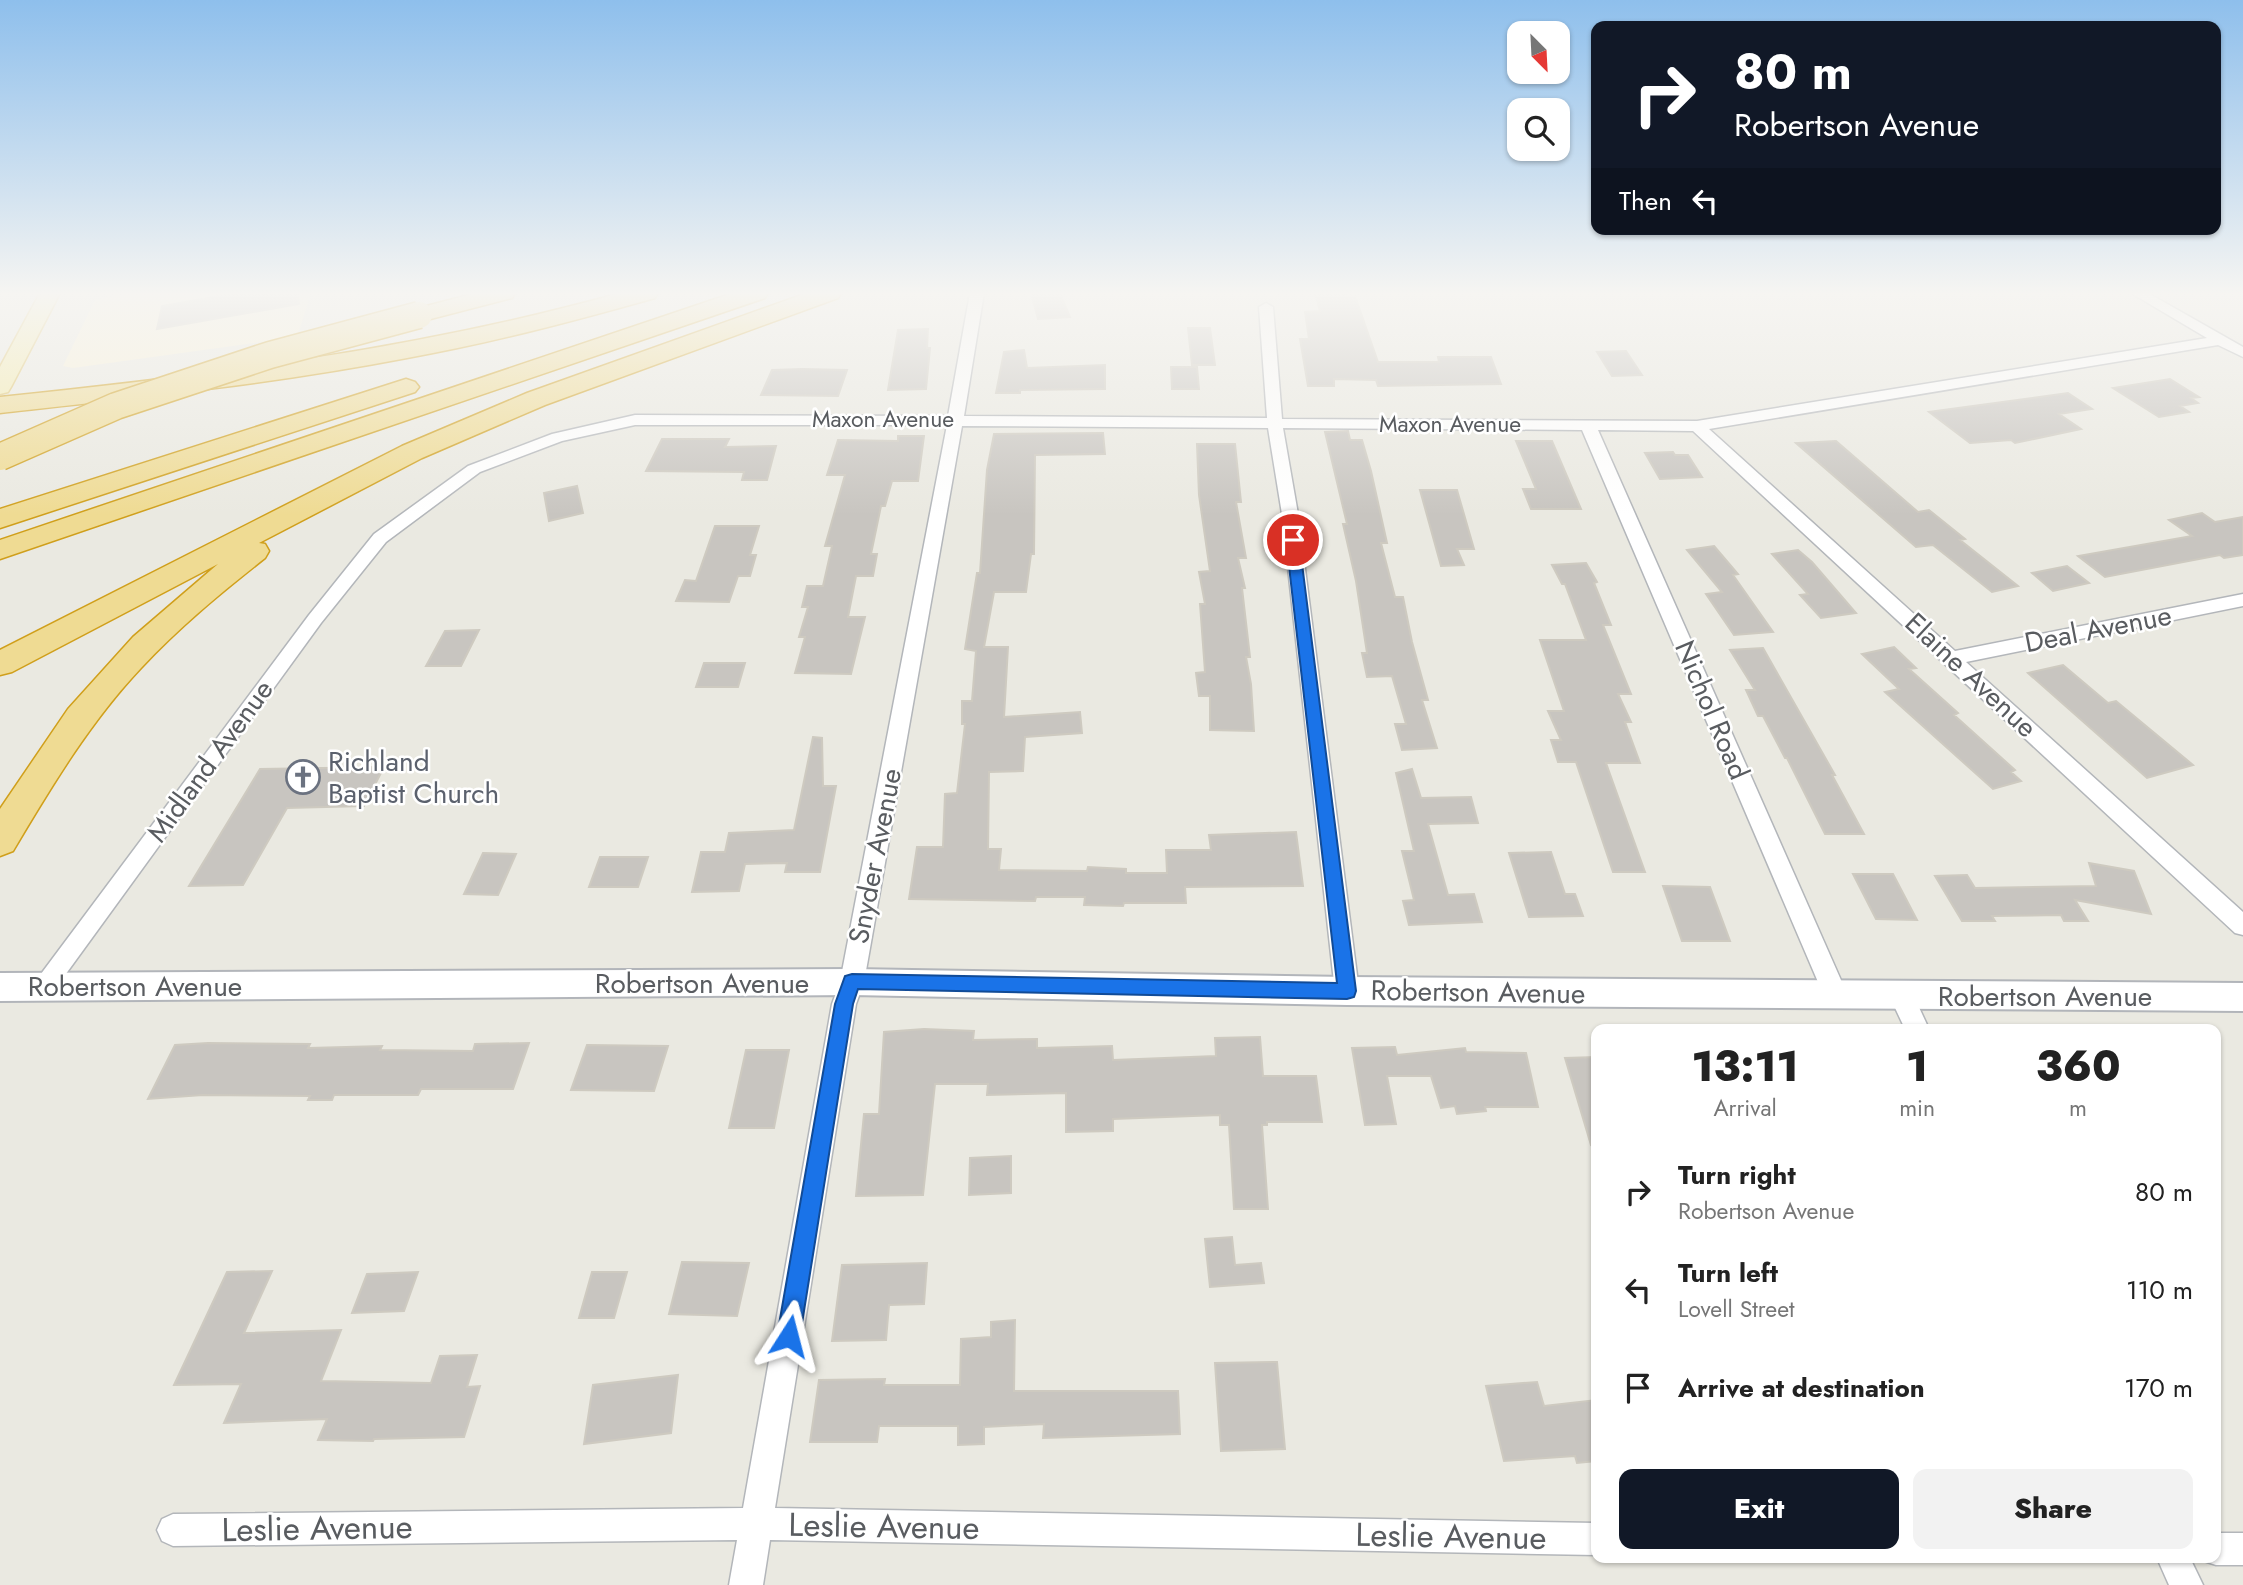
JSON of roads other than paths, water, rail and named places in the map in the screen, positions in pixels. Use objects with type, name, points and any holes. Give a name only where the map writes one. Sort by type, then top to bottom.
[{"type":"highway","points":[[0,457],[116,406],[234,367]]},
{"type":"highway","points":[[0,405],[256,377],[314,367]]},
{"type":"highway","points":[[0,519],[463,367]]},
{"type":"highway","points":[[0,550],[539,367]]},
{"type":"highway","points":[[0,664],[412,452],[537,399],[626,367]]},
{"type":"highway","points":[[0,841],[50,759],[113,678],[196,598],[263,544],[412,452]]},
{"type":"street","name":"Snyder Avenue","points":[[746,1585],[844,1004],[852,982],[965,367]]},
{"type":"street","points":[[1271,367],[1275,423],[1290,514],[1347,991]]},
{"type":"street","name":"Maxon Avenue","points":[[380,538],[474,469],[557,437],[635,420],[956,419],[1697,426],[2057,367]]},
{"type":"street","name":"Nichol Road","points":[[1588,425],[1836,996]]},
{"type":"street","name":"Elaine Avenue","points":[[1697,426],[2243,926]]},
{"type":"street","name":"Midland Avenue","points":[[44,986],[315,619],[380,538]]},
{"type":"street","name":"Deal Avenue","points":[[1952,658],[2243,600]]},
{"type":"street","name":"Robertson Avenue","points":[[0,987],[852,982],[1347,991],[2243,997]]},
{"type":"street","points":[[1900,995],[1914,1024]]},
{"type":"street","name":"Leslie Avenue","points":[[173,1530],[758,1524],[1591,1539]]},
{"type":"street","points":[[2221,1549],[2243,1549]]},
{"type":"street","points":[[2175,1563],[2186,1585]]},
{"type":"place","name":"Richland Baptist Church","points":[[303,777]]}]
